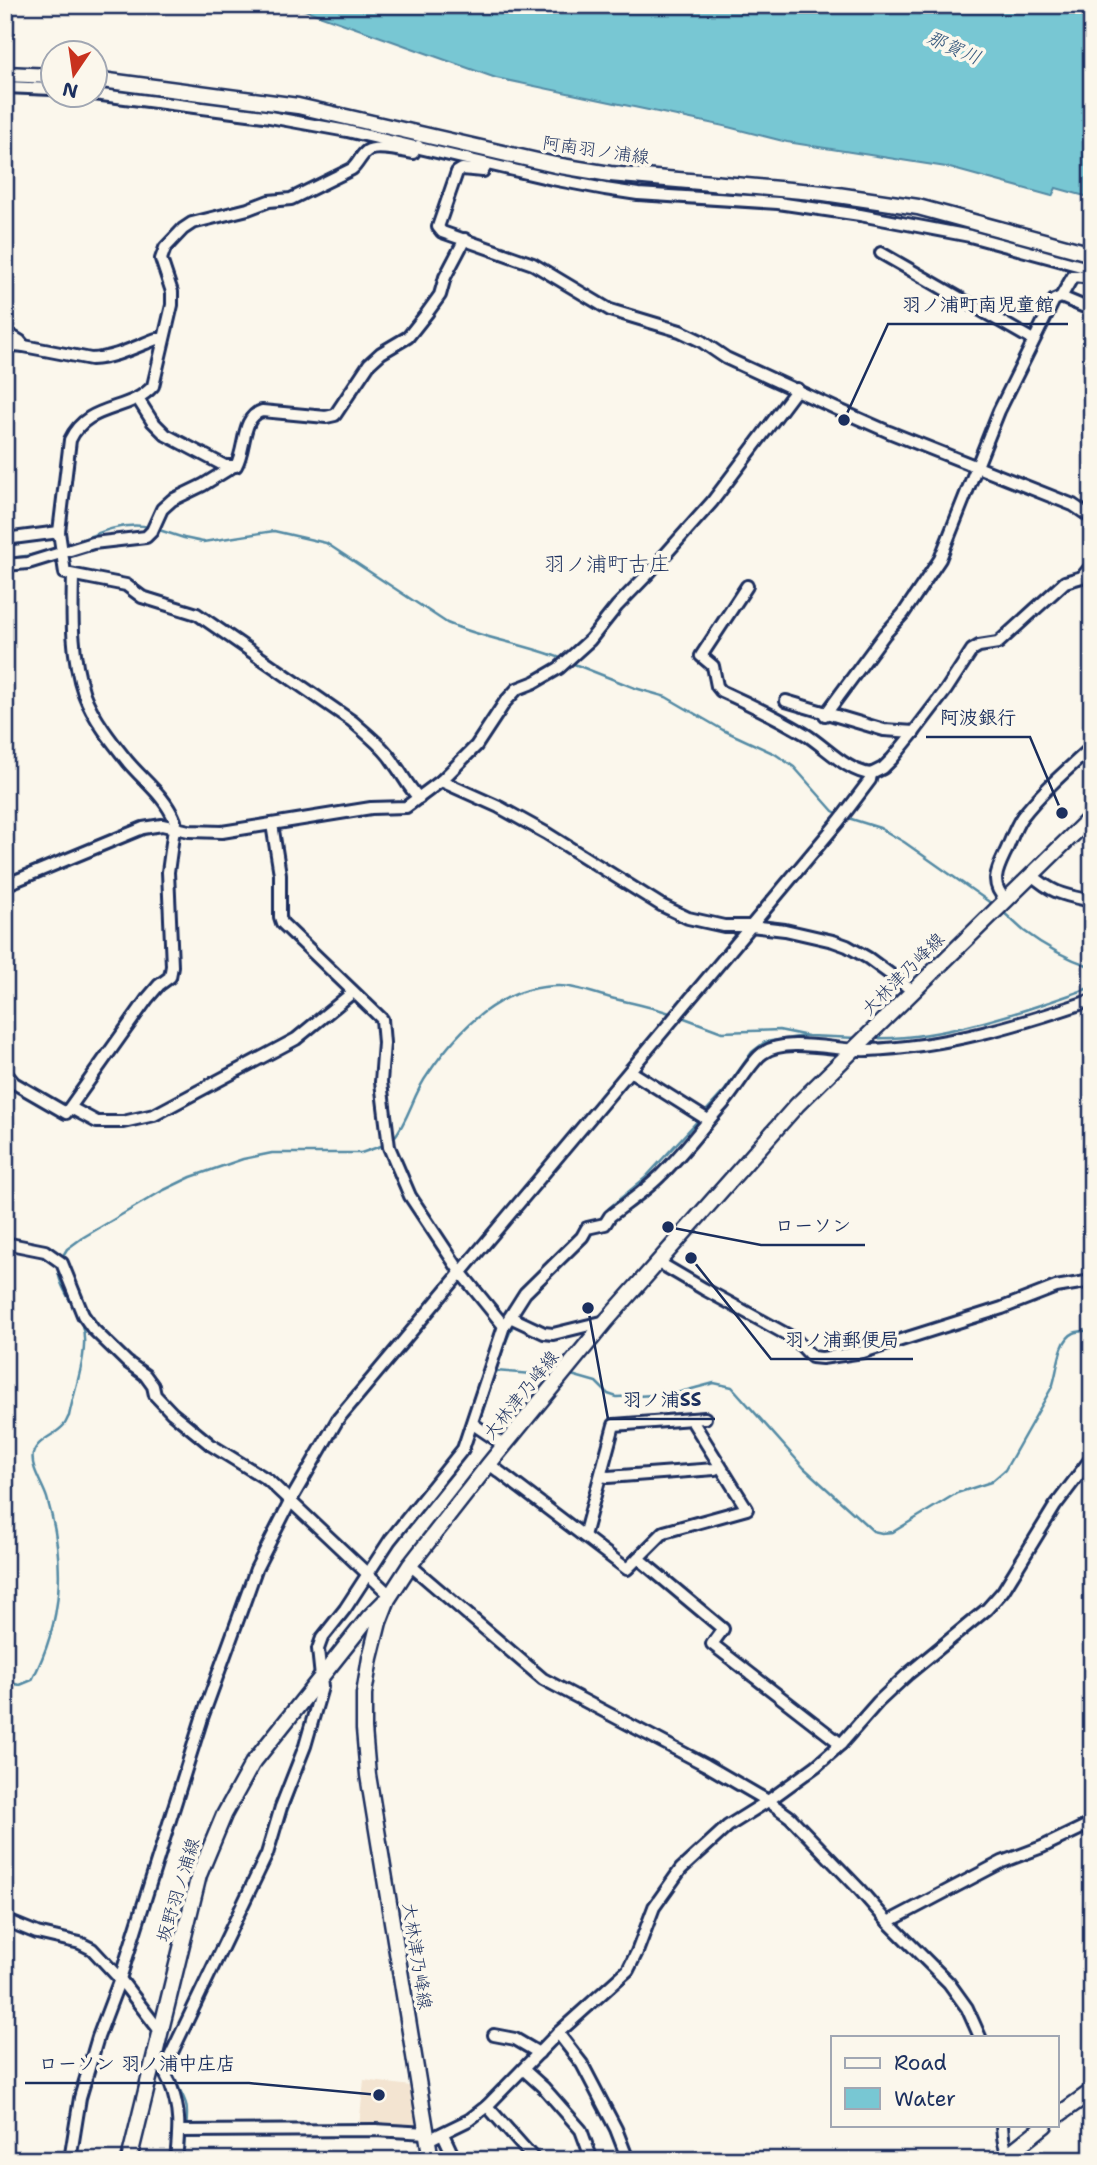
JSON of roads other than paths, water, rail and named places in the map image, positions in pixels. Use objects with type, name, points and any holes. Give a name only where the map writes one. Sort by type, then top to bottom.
[{"type":"main road","points":[[5,74],[38,75]]},
{"type":"main road","name":"阿南羽ノ浦線","points":[[108,81],[299,106],[582,170],[824,193],[918,208],[1092,254]]},
{"type":"main road","name":"大林津乃峰線","points":[[431,2160],[368,1775],[363,1729],[364,1694],[370,1658],[379,1622],[389,1597],[410,1565],[489,1464],[606,1321],[797,1105],[1092,816]]},
{"type":"main road","name":"坂野羽ノ浦線","points":[[129,2160],[158,2065],[160,2031],[199,1875],[224,1815],[252,1764],[369,1617],[389,1597]]},
{"type":"main road","points":[[1058,2115],[1092,2091]]},
{"type":"main road","points":[[1008,2158],[1044,2126]]},
{"type":"street","points":[[5,87],[38,88]]},
{"type":"street","points":[[108,96],[264,116],[418,146],[552,179],[638,194],[778,203],[860,215],[970,236],[1092,269]]},
{"type":"street","points":[[418,146],[413,153],[373,148],[365,152],[352,169],[290,199],[269,201],[192,223],[164,248],[161,259],[172,292],[172,305],[153,386],[138,399],[93,415],[72,434],[69,440],[59,531],[65,573],[126,585],[142,597],[197,614],[352,721],[376,741],[419,798]]},
{"type":"street","points":[[487,163],[483,171],[462,169],[457,172],[439,226],[442,232],[533,264],[610,310],[680,331],[726,358],[889,432],[1073,505],[1092,518]]},
{"type":"street","points":[[5,565],[28,563],[93,543],[146,537],[162,509],[172,500],[236,466],[249,420],[256,413],[262,411],[326,417],[335,415],[369,365],[381,353],[408,337],[427,313],[440,295],[445,277],[465,239]]},
{"type":"street","points":[[881,253],[1033,340]]},
{"type":"street","points":[[825,715],[884,635],[903,614],[940,559],[999,411],[1054,300],[1061,297],[1073,276],[1092,278]]},
{"type":"street","points":[[1061,297],[1092,310]]},
{"type":"street","points":[[5,332],[24,346]]},
{"type":"street","points":[[5,350],[15,345],[100,359],[156,339],[163,339]]},
{"type":"street","points":[[5,886],[143,828],[162,825],[188,831],[222,832],[371,808],[406,807],[441,781],[477,746],[505,702],[517,689],[535,682],[568,660],[590,640],[617,606],[712,502],[797,390]]},
{"type":"street","points":[[138,399],[152,421],[166,435],[225,466],[232,467]]},
{"type":"street","points":[[5,539],[59,531]]},
{"type":"street","points":[[70,2160],[80,2098],[98,2037],[120,1979],[202,1718],[256,1569],[291,1500],[338,1419],[842,817],[870,780],[871,774],[892,759],[946,690],[972,650],[998,643],[1065,582],[1082,576],[1092,565]]},
{"type":"street","points":[[5,1072],[14,1083],[66,1113],[147,999],[170,977],[172,966],[167,872],[175,821],[156,790],[129,763],[98,720],[84,694],[72,624],[73,576]]},
{"type":"street","points":[[747,586],[701,656],[713,666],[717,686],[721,691],[807,736],[852,767],[871,774]]},
{"type":"street","points":[[786,701],[825,715],[884,730],[914,732]]},
{"type":"street","points":[[1001,905],[995,881],[998,867],[1021,818],[1092,747]]},
{"type":"street","points":[[441,781],[499,807],[546,833],[662,905],[688,918],[724,926],[751,926],[821,937],[868,958],[913,991]]},
{"type":"street","points":[[272,824],[280,874],[282,923],[382,1019],[384,1043],[381,1082],[388,1142],[410,1196],[461,1273],[507,1322],[553,1334],[606,1321]]},
{"type":"street","points":[[1032,875],[1046,888],[1092,901]]},
{"type":"street","points":[[71,1108],[97,1122],[122,1122],[154,1115],[296,1039],[352,993]]},
{"type":"street","points":[[176,2160],[179,2131],[177,2103],[158,2065],[267,1854],[281,1807],[305,1746],[322,1687],[318,1658],[321,1638],[369,1578],[390,1539],[463,1449],[507,1322],[533,1282],[582,1237],[587,1228],[605,1224],[610,1216],[659,1177],[704,1117],[739,1086],[755,1061],[764,1053],[776,1048],[799,1046],[858,1046],[866,1051],[942,1042],[995,1031],[1092,1000]]},
{"type":"street","points":[[630,1070],[704,1117]]},
{"type":"street","points":[[5,1243],[45,1251],[58,1261],[83,1315],[93,1329],[127,1362],[145,1375],[153,1386],[155,1395],[172,1413],[211,1445],[268,1480],[389,1597]]},
{"type":"street","points":[[658,1262],[795,1339],[812,1357],[822,1358],[863,1352],[1002,1308],[1056,1287],[1092,1281]]},
{"type":"street","points":[[584,1536],[614,1425],[705,1418]]},
{"type":"street","points":[[489,1464],[627,1569],[664,1532],[747,1509],[691,1419]]},
{"type":"street","points":[[473,1424],[504,1445]]},
{"type":"street","points":[[179,2131],[375,2130],[427,2137],[443,2134],[488,2106],[558,2033],[628,1970],[654,1907],[681,1870],[728,1826],[816,1766],[841,1744],[878,1702],[908,1674],[987,1609],[1003,1591],[1055,1506],[1092,1457]]},
{"type":"street","points":[[601,1476],[715,1469],[720,1466]]},
{"type":"street","points":[[638,1558],[723,1629],[712,1644],[841,1744]]},
{"type":"street","points":[[410,1565],[543,1679],[706,1765],[790,1817],[949,1983],[967,2008],[980,2036]]},
{"type":"street","points":[[888,1922],[1002,1862],[1042,1847],[1092,1823]]},
{"type":"street","points":[[5,1920],[37,1933],[80,1943],[92,1949],[120,1979],[160,2031]]},
{"type":"street","points":[[558,2033],[582,2064],[616,2129],[628,2160]]},
{"type":"street","points":[[495,2035],[515,2039],[539,2053]]},
{"type":"street","points":[[524,2070],[544,2088],[581,2130],[592,2160]]},
{"type":"street","points":[[488,2106],[535,2160]]},
{"type":"street","points":[[1002,2126],[1008,2158]]},
{"type":"street","points":[[443,2134],[455,2160]]},
{"type":"water","name":"那賀川","points":[[291,5],[1092,5],[1092,198],[1056,188],[1052,196],[946,167],[787,142],[496,78]]},
{"type":"waterway","points":[[69,545],[118,527],[150,527]]},
{"type":"waterway","points":[[156,529],[203,542],[274,531],[326,543],[447,623],[563,659]]},
{"type":"waterway","points":[[5,559],[39,554]]},
{"type":"waterway","points":[[569,662],[666,697],[723,730],[775,754],[794,767],[833,811],[839,814]]},
{"type":"waterway","points":[[845,817],[880,828],[904,842],[995,906]]},
{"type":"waterway","points":[[1003,912],[1040,942],[1092,967]]},
{"type":"waterway","points":[[393,1139],[423,1082],[453,1041],[483,1013],[518,993],[565,986],[673,1014]]},
{"type":"waterway","points":[[872,1038],[898,1038],[954,1029],[1012,1014],[1092,987]]},
{"type":"waterway","points":[[679,1016],[722,1032],[779,1030],[808,1036],[858,1038]]},
{"type":"waterway","points":[[705,1112],[725,1090],[752,1052],[765,1042],[805,1036]]},
{"type":"waterway","points":[[598,1222],[609,1208],[645,1178],[701,1117]]},
{"type":"waterway","points":[[61,1259],[67,1249],[82,1238],[191,1177],[243,1159],[272,1153],[361,1153],[384,1145]]},
{"type":"waterway","points":[[557,1269],[589,1239],[593,1231]]},
{"type":"waterway","points":[[5,1682],[20,1685],[32,1680],[50,1636],[58,1591],[59,1568],[53,1522],[47,1498],[33,1465],[33,1454],[42,1441],[65,1424],[69,1416],[84,1346],[82,1325],[60,1281],[58,1265]]},
{"type":"waterway","points":[[517,1317],[532,1293]]},
{"type":"waterway","points":[[479,1422],[514,1323]]},
{"type":"waterway","points":[[568,1374],[596,1382],[608,1394],[617,1397],[673,1394],[714,1383],[732,1387],[804,1468],[873,1531],[882,1533],[893,1532],[957,1493],[991,1482],[1005,1470],[1052,1387],[1065,1342],[1074,1333],[1092,1330]]},
{"type":"waterway","points":[[495,1371],[533,1374],[538,1367],[558,1371]]},
{"type":"waterway","points":[[433,1495],[466,1454]]},
{"type":"waterway","points":[[324,1648],[326,1662]]},
{"type":"waterway","points":[[315,1730],[325,1696]]},
{"type":"waterway","points":[[277,1839],[303,1767]]},
{"type":"waterway","points":[[182,2042],[251,1900]]},
{"type":"waterway","points":[[173,2061],[174,2078],[187,2107],[186,2128]]},
{"type":"waterway","points":[[183,2160],[185,2134]]},
{"type":"place","name":"羽ノ浦町南児童館","points":[[844,420]]},
{"type":"place","name":"阿波銀行","points":[[1062,813]]},
{"type":"place","name":"ローソン","points":[[668,1227]]},
{"type":"place","name":"羽ノ浦郵便局","points":[[691,1258]]},
{"type":"place","name":"羽ノ浦SS","points":[[588,1308]]},
{"type":"place","name":"ローソン 羽ノ浦中庄店","points":[[379,2095]]},
{"type":"district","name":"羽ノ浦町古庄","points":[[607,564]]}]
